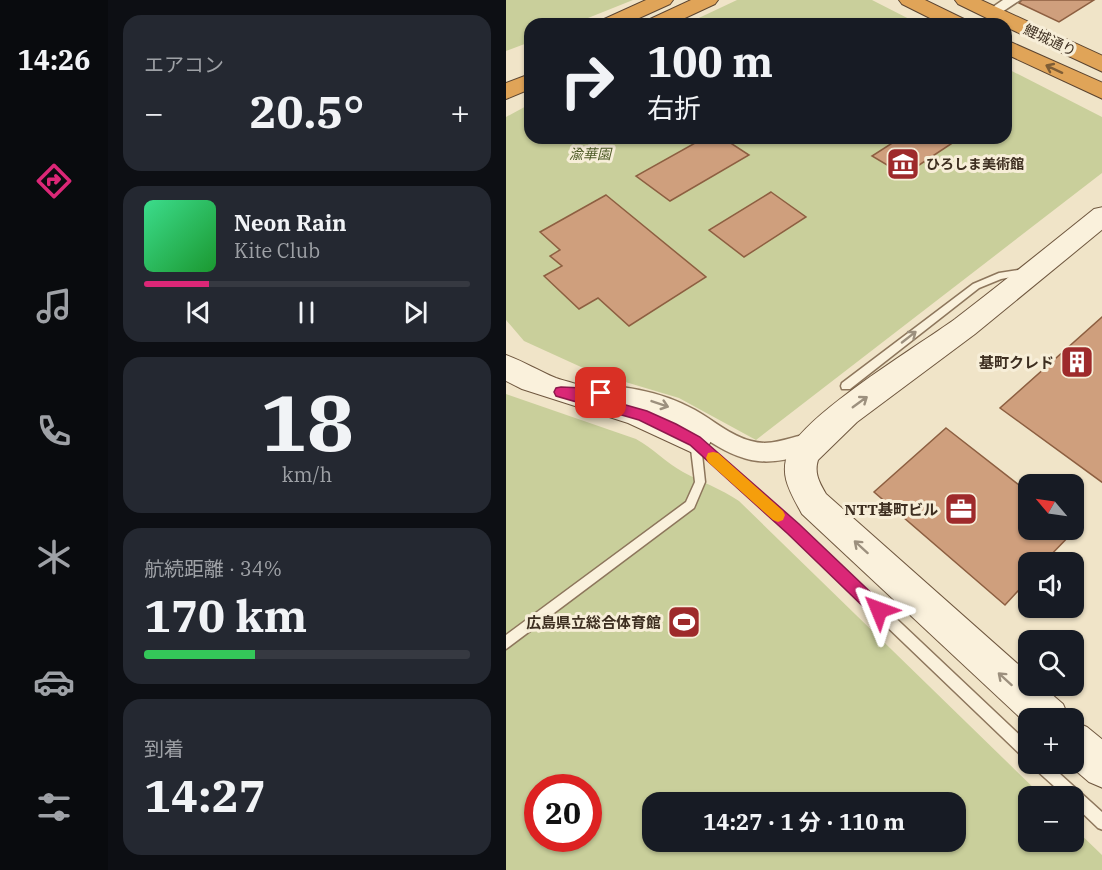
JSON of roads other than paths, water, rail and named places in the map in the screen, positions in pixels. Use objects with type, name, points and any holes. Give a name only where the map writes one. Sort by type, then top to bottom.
[{"type":"highway","points":[[623,18],[664,0]]},
{"type":"highway","points":[[668,18],[708,0]]},
{"type":"highway","points":[[909,0],[946,18]]},
{"type":"highway","name":"鯉城通り","points":[[965,0],[1002,18]]},
{"type":"highway","name":"鯉城通り","points":[[1012,23],[1103,65]]},
{"type":"highway","name":"鯉城通り","points":[[1012,49],[1103,92]]},
{"type":"highway","points":[[506,70],[524,62]]},
{"type":"highway","points":[[506,92],[524,84]]},
{"type":"street","points":[[991,13],[1013,0]]},
{"type":"street","points":[[1038,708],[814,504],[801,480],[800,466],[804,453],[846,413],[925,356],[1103,215]]},
{"type":"street","points":[[506,367],[561,392],[642,415],[695,441]]},
{"type":"street","points":[[561,392],[621,394],[652,401],[681,412],[731,442],[760,453],[780,453],[814,442]]},
{"type":"street","points":[[1084,751],[1103,768]]},
{"type":"lane","points":[[846,386],[976,285],[999,276],[1035,270]]},
{"type":"lane","points":[[506,644],[690,505],[700,482],[695,441]]},
{"type":"lane","points":[[695,441],[794,529],[1018,742]]},
{"type":"lane","points":[[1051,774],[1103,823]]},
{"type":"place","name":"ひろしま美術館","points":[[903,164]]},
{"type":"place","name":"基町クレド","points":[[1077,362]]},
{"type":"place","name":"NTT基町ビル","points":[[961,509]]},
{"type":"place","name":"広島県立総合体育館","points":[[684,622]]},
{"type":"park label","name":"渝華園","points":[[590,154]]}]
